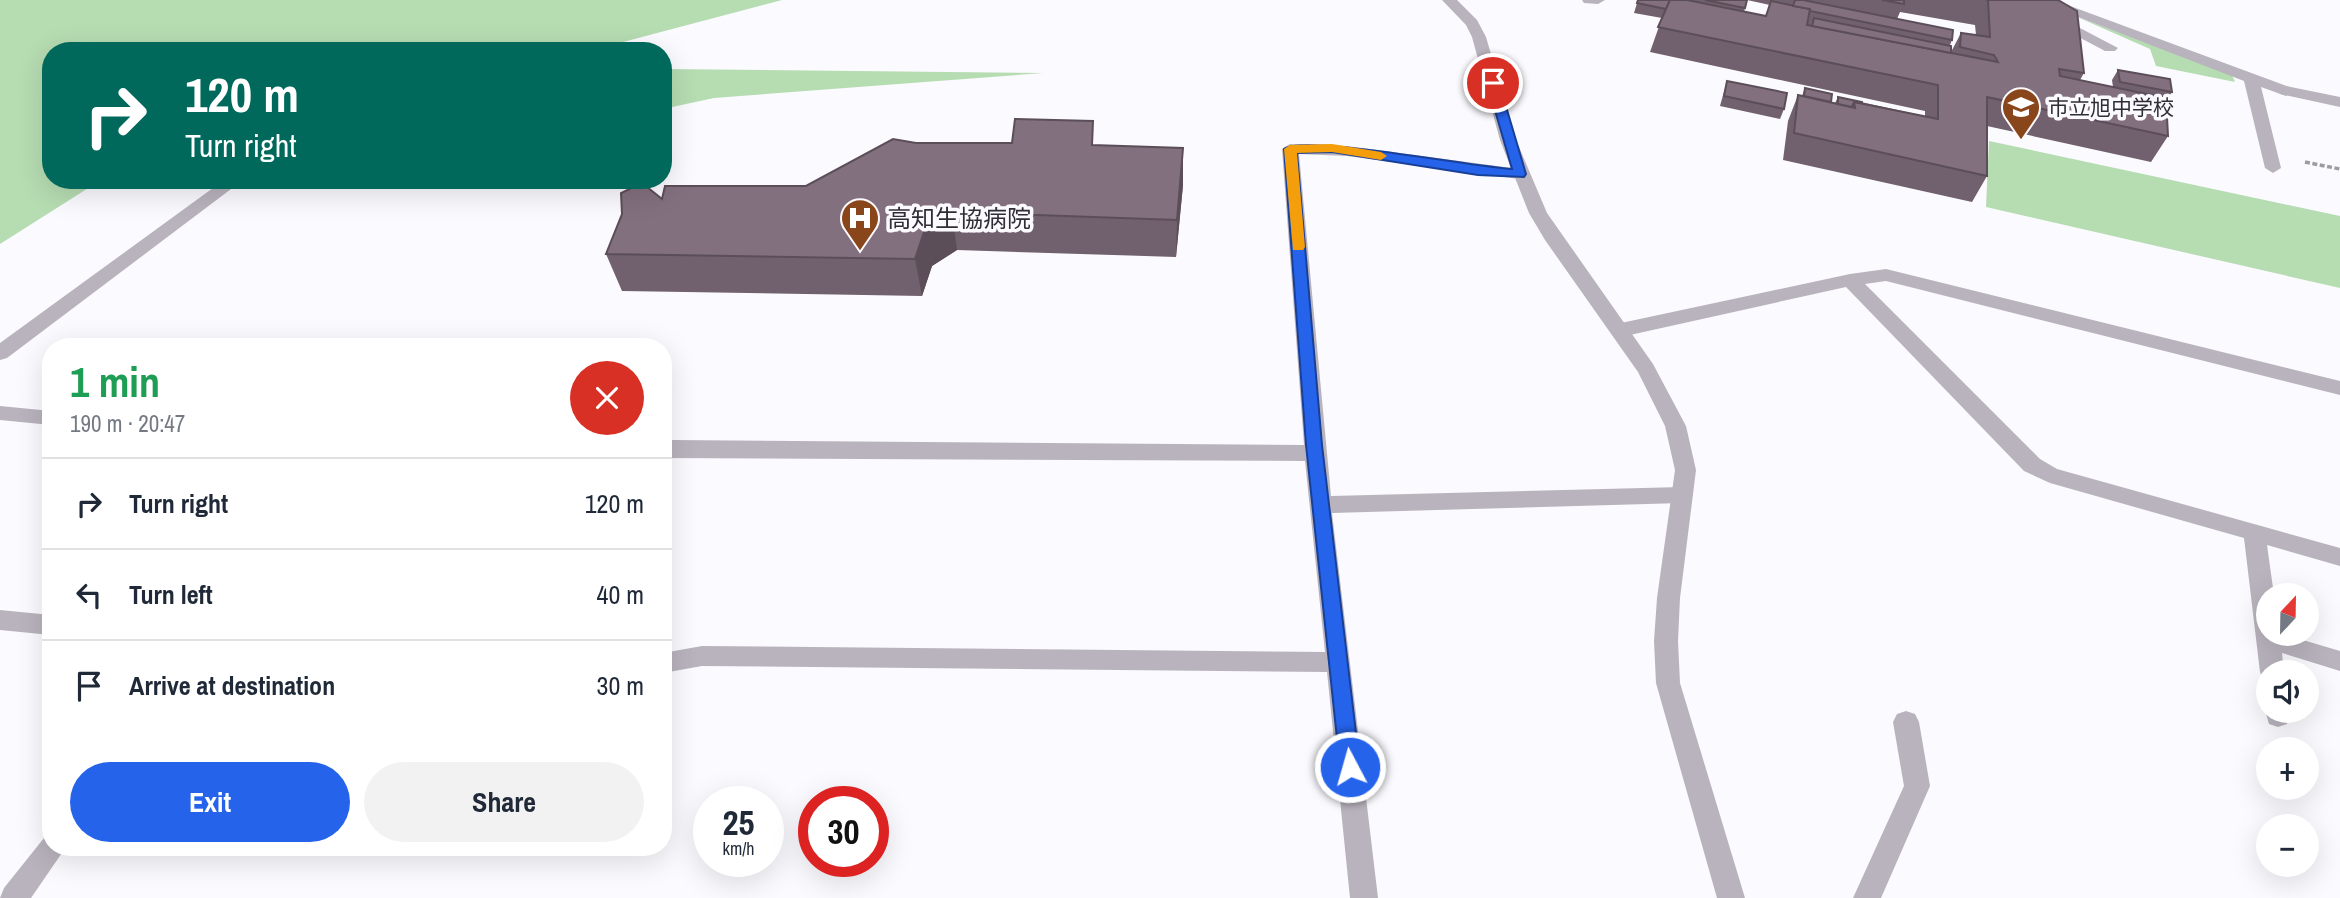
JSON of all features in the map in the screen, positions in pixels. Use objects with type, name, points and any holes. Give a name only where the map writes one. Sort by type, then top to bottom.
[{"type":"street","points":[[1449,0],[1472,23],[1479,37],[1519,174],[1550,234],[1621,330],[1664,400],[1685,458],[1667,601],[1664,657],[1668,683],[1731,898]]},
{"type":"street","points":[[1589,0],[1598,0]]},
{"type":"street","points":[[2016,0],[2110,48]]},
{"type":"street","points":[[2041,0],[2286,91],[2340,102]]},
{"type":"street","points":[[2251,78],[2273,168]]},
{"type":"street","points":[[1364,898],[1315,453],[1290,149],[1332,148],[1478,171],[1519,174]]},
{"type":"street","points":[[0,353],[223,189]]},
{"type":"street","points":[[1621,330],[1850,280],[1886,275],[2340,388]]},
{"type":"street","points":[[1850,280],[2032,465],[2050,475],[2340,557]]},
{"type":"street","points":[[0,413],[42,417]]},
{"type":"street","points":[[672,449],[1315,453]]},
{"type":"street","points":[[1321,505],[1682,495]]},
{"type":"street","points":[[2254,532],[2261,583]]},
{"type":"street","points":[[0,620],[42,624]]},
{"type":"street","points":[[2291,646],[2340,661]]},
{"type":"street","points":[[672,661],[702,656],[1339,662]]},
{"type":"street","points":[[1867,898],[1917,786],[1906,722]]},
{"type":"street","points":[[14,898],[46,856]]},
{"type":"green space","points":[[0,0],[782,0],[623,42],[42,42],[42,189],[87,189],[0,244]]},
{"type":"green space","points":[[2075,16],[2232,75],[2235,82],[2156,66],[2150,49]]},
{"type":"green space","points":[[672,69],[1043,73],[714,98],[672,107]]},
{"type":"green space","points":[[1989,141],[2340,216],[2340,288],[1986,207]]},
{"type":"building","points":[[1638,0],[1670,0],[1666,9],[1637,3]]},
{"type":"building","points":[[1670,0],[1687,0],[1766,16],[1771,1],[1810,9],[1807,25],[1998,62],[1994,55],[1960,47],[1961,33],[1990,37],[1988,0],[2058,0],[2077,11],[2084,73],[2059,69],[2060,76],[2166,98],[2168,136],[1987,97],[1987,176],[1794,133],[1798,95],[1855,108],[1854,102],[1938,119],[1938,85],[1658,27]]},
{"type":"building","points":[[1705,0],[1747,0],[1745,8]]},
{"type":"building","points":[[1795,0],[1953,30],[1952,40],[1810,11],[1793,6]]},
{"type":"building","points":[[1882,0],[1904,0],[1904,4]]},
{"type":"building","points":[[1814,18],[1951,46],[1951,53],[1812,26]]},
{"type":"building","points":[[2118,70],[2170,79],[2172,92],[2120,82]]},
{"type":"building","points":[[1727,81],[1787,93],[1784,109],[1724,96]]},
{"type":"building","points":[[1805,88],[1832,94],[1831,102],[1804,96]]},
{"type":"building","points":[[1838,97],[1862,103],[1854,102],[1852,107],[1838,104]]},
{"type":"building","points":[[1015,119],[1093,121],[1092,145],[1183,148],[1177,220],[952,212],[925,229],[915,259],[606,254],[622,214],[621,193],[629,189],[650,189],[662,199],[664,189],[672,189],[672,186],[806,186],[893,139],[916,143],[1012,143]]},
{"type":"slow traffic","points":[[1298,247],[1290,149],[1332,148],[1381,156]]},
{"type":"place","name":"市立旭中学校","points":[[2021,141]]},
{"type":"place","name":"高知生協病院","points":[[860,252]]},
{"type":"route","points":[[1350,767],[1314,445],[1290,149],[1332,148],[1478,171],[1519,174],[1493,83]]}]
